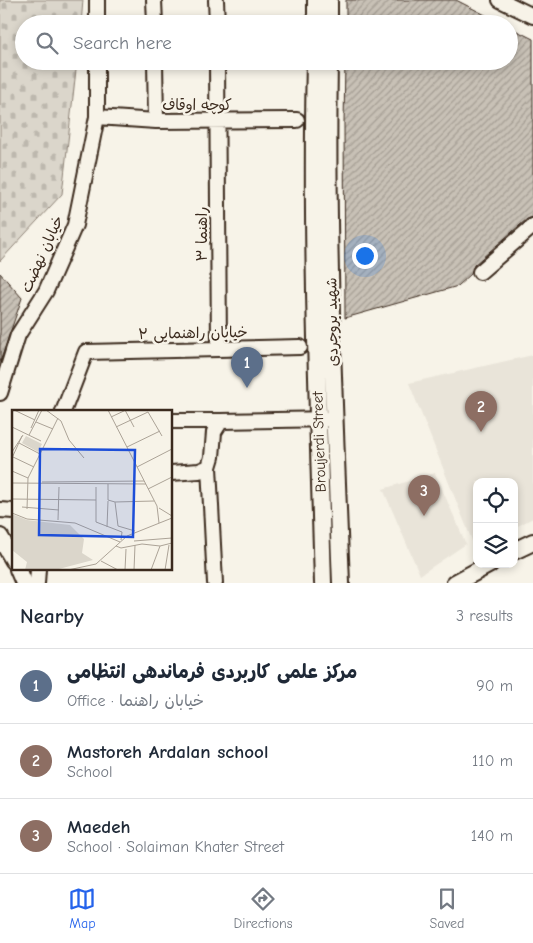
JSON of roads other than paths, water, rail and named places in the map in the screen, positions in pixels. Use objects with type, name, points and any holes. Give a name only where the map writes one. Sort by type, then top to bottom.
[{"type":"street","points":[[97,0],[97,15]]},
{"type":"street","points":[[154,0],[155,15]]},
{"type":"street","points":[[216,0],[217,15]]},
{"type":"street","points":[[316,0],[316,15]]},
{"type":"street","points":[[329,0],[329,15]]},
{"type":"street","points":[[501,0],[533,16]]},
{"type":"street","name":"خیابان نهضت","points":[[0,393],[18,335],[46,291],[75,225],[97,117],[97,70]]},
{"type":"street","points":[[155,70],[156,121]]},
{"type":"street","name":"راهنما ۳","points":[[217,70],[219,348]]},
{"type":"street","name":"Broujerdi Street","points":[[315,70],[314,179],[326,419],[323,583]]},
{"type":"street","name":"شهید بروجردی","points":[[328,70],[326,419],[341,583]]},
{"type":"street","name":"کوچه اوقاف","points":[[97,117],[156,121],[298,120]]},
{"type":"street","points":[[480,272],[533,226]]},
{"type":"street","name":"خیابان راهنمایی ۲","points":[[64,410],[86,352],[300,347]]},
{"type":"street","points":[[172,421],[326,419]]},
{"type":"street","points":[[215,583],[209,467],[212,457],[214,432],[221,421]]},
{"type":"street","points":[[172,473],[199,471],[209,467]]},
{"type":"street","points":[[0,537],[12,558]]},
{"type":"street","points":[[518,550],[533,542]]},
{"type":"street","points":[[455,583],[483,568]]},
{"type":"street","points":[[18,570],[24,583]]},
{"type":"street","points":[[37,583],[38,570]]},
{"type":"place","name":"مرکز علمی کاربردی فرماندهی انتظامی","points":[[247,388]]},
{"type":"place","name":"Mastoreh Ardalan school","points":[[481,432]]},
{"type":"place","name":"Maedeh","points":[[424,516]]}]
